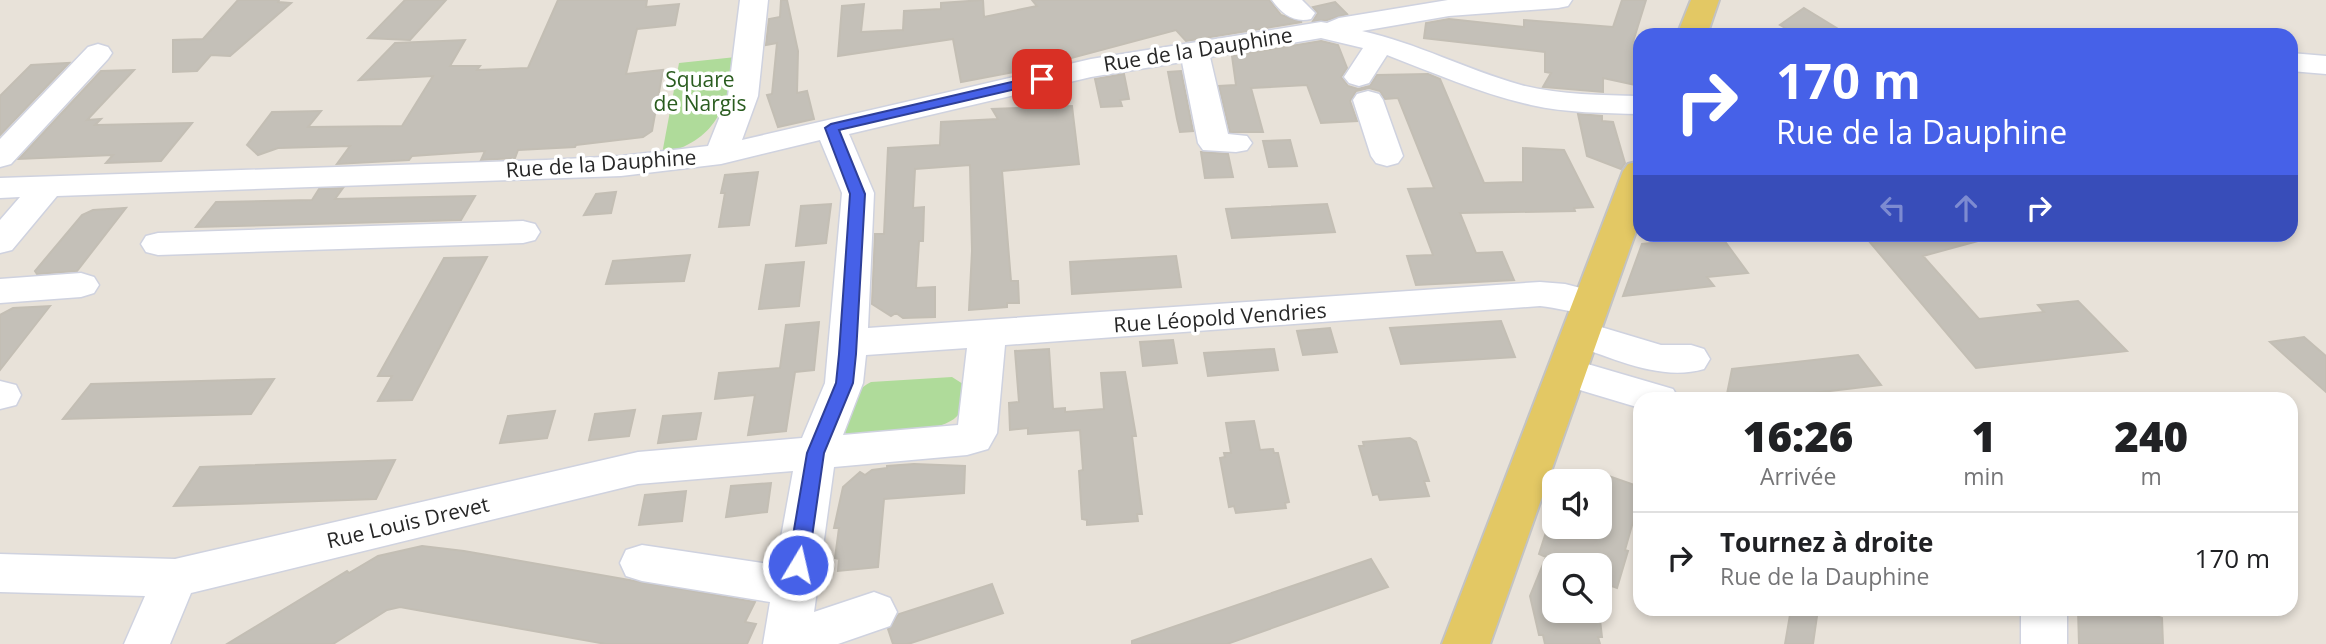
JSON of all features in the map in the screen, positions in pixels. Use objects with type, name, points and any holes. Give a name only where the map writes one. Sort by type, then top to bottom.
[{"type":"main road","points":[[1695,28],[1705,0]]},
{"type":"main road","points":[[1466,644],[1633,191]]},
{"type":"street","points":[[721,153],[743,96],[754,0]]},
{"type":"street","points":[[1302,14],[1558,0]]},
{"type":"street","name":"Rue de la Dauphine","points":[[0,188],[559,170],[621,166],[721,153],[1091,68],[1194,50],[1302,14],[1507,90],[1534,97],[1585,104],[1633,105]]},
{"type":"street","points":[[1194,50],[1214,143],[1236,143]]},
{"type":"street","points":[[0,158],[98,53]]},
{"type":"street","points":[[2298,63],[2326,65]]},
{"type":"street","points":[[1363,88],[1387,156]]},
{"type":"street","points":[[831,128],[858,194],[844,383],[816,453],[786,643],[874,612]]},
{"type":"street","points":[[0,242],[48,186]]},
{"type":"street","points":[[158,244],[523,232]]},
{"type":"street","points":[[0,290],[81,285]]},
{"type":"street","name":"Rue Léopold Vendries","points":[[847,343],[1540,294],[1565,296],[1579,336]]},
{"type":"street","name":"Rue Louis Drevet","points":[[0,573],[175,578],[638,468],[974,438],[987,334]]},
{"type":"street","points":[[1579,336],[1660,359],[1681,346]]},
{"type":"street","points":[[1579,336],[1650,392]]},
{"type":"street","points":[[642,563],[794,587]]},
{"type":"street","points":[[146,644],[175,578]]},
{"type":"street","points":[[2044,616],[2044,644]]},
{"type":"lane","points":[[1363,88],[1380,43]]},
{"type":"green space","name":"Square de Nargis","points":[[736,57],[728,92],[716,120],[695,141],[662,154],[679,63]]},
{"type":"green space","points":[[952,377],[963,384],[963,405],[954,419],[942,425],[911,432],[851,436],[843,432],[855,397],[871,382]]},
{"type":"building","points":[[238,0],[279,0],[278,2],[291,3],[230,56],[211,55],[197,71],[173,72],[173,40],[203,39]]},
{"type":"building","points":[[405,0],[446,0],[410,40],[368,38]]},
{"type":"building","points":[[558,0],[647,0],[646,7],[679,4],[675,25],[637,29],[626,74],[663,70],[652,131],[643,137],[575,147],[518,150],[515,158],[481,160],[485,151],[412,156],[409,160],[337,164],[350,146],[278,148],[258,155],[247,145],[272,112],[321,111],[308,127],[402,126],[433,76],[359,80],[395,43],[465,40],[450,66],[480,66],[477,70],[528,68]]},
{"type":"building","points":[[781,0],[787,0],[798,51],[797,93],[807,91],[814,119],[778,127],[767,95],[772,94],[777,43],[766,45],[769,19],[780,17]]},
{"type":"building","points":[[983,0],[984,17],[1037,6],[1032,0],[1269,0],[1281,15],[1302,22],[1186,41],[1176,30],[1030,69],[961,82],[953,39],[838,56],[842,6],[864,4],[861,32],[903,30],[904,11],[941,9],[941,3]]},
{"type":"building","points":[[1622,0],[1646,0],[1637,28],[1633,28],[1633,84],[1603,78],[1603,92],[1543,87],[1551,73],[1545,72],[1545,52],[1424,38],[1426,23],[1449,19],[1524,27],[1524,20],[1613,27]]},
{"type":"building","points":[[1335,2],[1347,14],[1313,21],[1318,13],[1313,7]]},
{"type":"building","points":[[1804,8],[1837,28],[1785,28],[1780,25]]},
{"type":"building","points":[[1321,41],[1338,45],[1347,68],[1341,77],[1348,86],[1358,89],[1370,86],[1377,75],[1428,74],[1440,79],[1484,183],[1523,182],[1523,148],[1564,150],[1593,207],[1574,208],[1575,211],[1460,213],[1476,253],[1502,252],[1514,280],[1416,285],[1407,256],[1433,255],[1408,189],[1434,188],[1398,98],[1385,99],[1380,91],[1369,88],[1356,91],[1350,101],[1357,121],[1321,123],[1307,85],[1251,88],[1263,132],[1230,132],[1219,86],[1236,85],[1232,56]]},
{"type":"building","points":[[69,63],[0,135],[0,96],[31,65]]},
{"type":"building","points":[[134,70],[87,120],[101,119],[95,125],[192,123],[161,161],[106,163],[113,155],[19,159],[101,71]]},
{"type":"building","points":[[1181,71],[1193,131],[1180,132],[1177,119],[1168,72]]},
{"type":"building","points":[[1124,74],[1129,99],[1120,100],[1122,106],[1101,107],[1095,79]]},
{"type":"building","points":[[1072,106],[1079,164],[1002,171],[1011,281],[1018,281],[1019,303],[1007,303],[1007,307],[969,310],[972,251],[970,165],[915,169],[913,208],[924,207],[923,241],[919,241],[916,288],[935,287],[935,317],[903,318],[896,313],[891,316],[872,304],[875,234],[884,234],[888,148],[940,145],[941,122],[998,119],[992,109]]},
{"type":"building","points":[[1578,114],[1602,116],[1602,121],[1613,122],[1625,163],[1621,169],[1587,156]]},
{"type":"building","points":[[1290,140],[1297,166],[1269,167],[1263,141]]},
{"type":"building","points":[[1201,152],[1228,154],[1233,177],[1205,178]]},
{"type":"building","points":[[758,172],[749,225],[719,227],[725,175]]},
{"type":"building","points":[[343,188],[335,199],[475,196],[461,220],[196,227],[216,202],[312,200],[319,189]]},
{"type":"building","points":[[616,192],[611,213],[584,215],[596,194]]},
{"type":"building","points":[[831,204],[826,243],[796,246],[801,206]]},
{"type":"building","points":[[1327,204],[1335,232],[1232,238],[1226,209]]},
{"type":"building","points":[[126,208],[77,271],[37,274],[35,271],[82,215],[93,210]]},
{"type":"building","points":[[1725,242],[1748,273],[1707,277],[1714,286],[1623,296],[1642,244]]},
{"type":"building","points":[[1870,242],[1974,242],[1923,256],[1979,319],[2044,312],[2038,305],[2078,301],[2127,351],[1976,368]]},
{"type":"building","points":[[690,255],[684,281],[606,284],[613,261]]},
{"type":"building","points":[[1176,256],[1181,287],[1072,294],[1070,262]]},
{"type":"building","points":[[487,257],[412,400],[378,401],[392,376],[378,376],[444,258]]},
{"type":"building","points":[[804,262],[799,306],[759,309],[766,265]]},
{"type":"building","points":[[50,306],[0,370],[0,315],[13,308]]},
{"type":"building","points":[[1501,321],[1515,357],[1401,364],[1390,328]]},
{"type":"building","points":[[819,322],[814,370],[795,372],[786,431],[748,435],[755,395],[715,399],[719,373],[780,368],[786,325]]},
{"type":"building","points":[[1330,328],[1337,352],[1303,355],[1297,331]]},
{"type":"building","points":[[2304,337],[2326,356],[2326,392],[2270,342]]},
{"type":"building","points":[[1173,340],[1177,363],[1143,366],[1140,342]]},
{"type":"building","points":[[1049,349],[1053,409],[1065,408],[1065,412],[1104,409],[1101,373],[1125,372],[1136,436],[1132,436],[1142,514],[1137,514],[1138,521],[1087,525],[1087,520],[1082,519],[1079,471],[1083,470],[1080,430],[1028,434],[1028,428],[1010,430],[1009,403],[1019,402],[1015,351]]},
{"type":"building","points":[[1274,349],[1278,370],[1208,376],[1204,353]]},
{"type":"building","points":[[1858,355],[1881,385],[1822,392],[1727,392],[1732,369]]},
{"type":"building","points":[[274,379],[251,414],[63,419],[91,384]]},
{"type":"building","points":[[635,410],[629,436],[589,440],[595,414]]},
{"type":"building","points":[[555,411],[547,438],[500,443],[508,416]]},
{"type":"building","points":[[701,413],[696,439],[658,443],[663,416]]},
{"type":"building","points":[[1254,421],[1260,450],[1273,449],[1274,453],[1278,453],[1289,502],[1285,503],[1286,508],[1236,513],[1234,506],[1229,507],[1220,458],[1225,457],[1224,453],[1231,453],[1226,423]]},
{"type":"building","points":[[1410,438],[1416,442],[1429,481],[1424,481],[1429,496],[1380,500],[1378,494],[1373,495],[1359,446],[1364,446],[1363,442]]},
{"type":"building","points":[[395,460],[376,499],[174,506],[200,467]]},
{"type":"building","points":[[887,466],[965,466],[964,493],[884,499],[878,567],[838,571],[839,559],[835,558],[839,528],[834,528],[843,487],[860,472],[865,475]]},
{"type":"building","points":[[1612,477],[1633,485],[1633,522],[1617,588],[1612,586],[1612,553],[1539,554],[1544,539],[1612,539]]},
{"type":"building","points":[[771,483],[767,512],[726,517],[731,486]]},
{"type":"building","points":[[686,491],[682,521],[639,525],[645,495]]},
{"type":"building","points":[[422,546],[755,602],[745,622],[756,624],[747,644],[606,644],[400,607],[387,610],[333,644],[227,644],[347,571],[349,573],[378,556]]},
{"type":"building","points":[[1371,559],[1388,587],[1227,644],[1132,644],[1132,641]]},
{"type":"building","points":[[1542,567],[1542,623],[1600,623],[1602,637],[1598,637],[1600,644],[1545,644],[1543,635],[1539,635],[1530,596]]},
{"type":"building","points":[[992,584],[1003,613],[908,644],[893,644],[888,629],[899,614]]},
{"type":"building","points":[[1790,616],[1817,616],[1813,644],[1785,644]]},
{"type":"building","points":[[2078,616],[2162,618],[2163,644],[2079,644]]},
{"type":"route","points":[[798,565],[816,453],[844,383],[847,354],[858,194],[831,128],[1042,79]]}]
